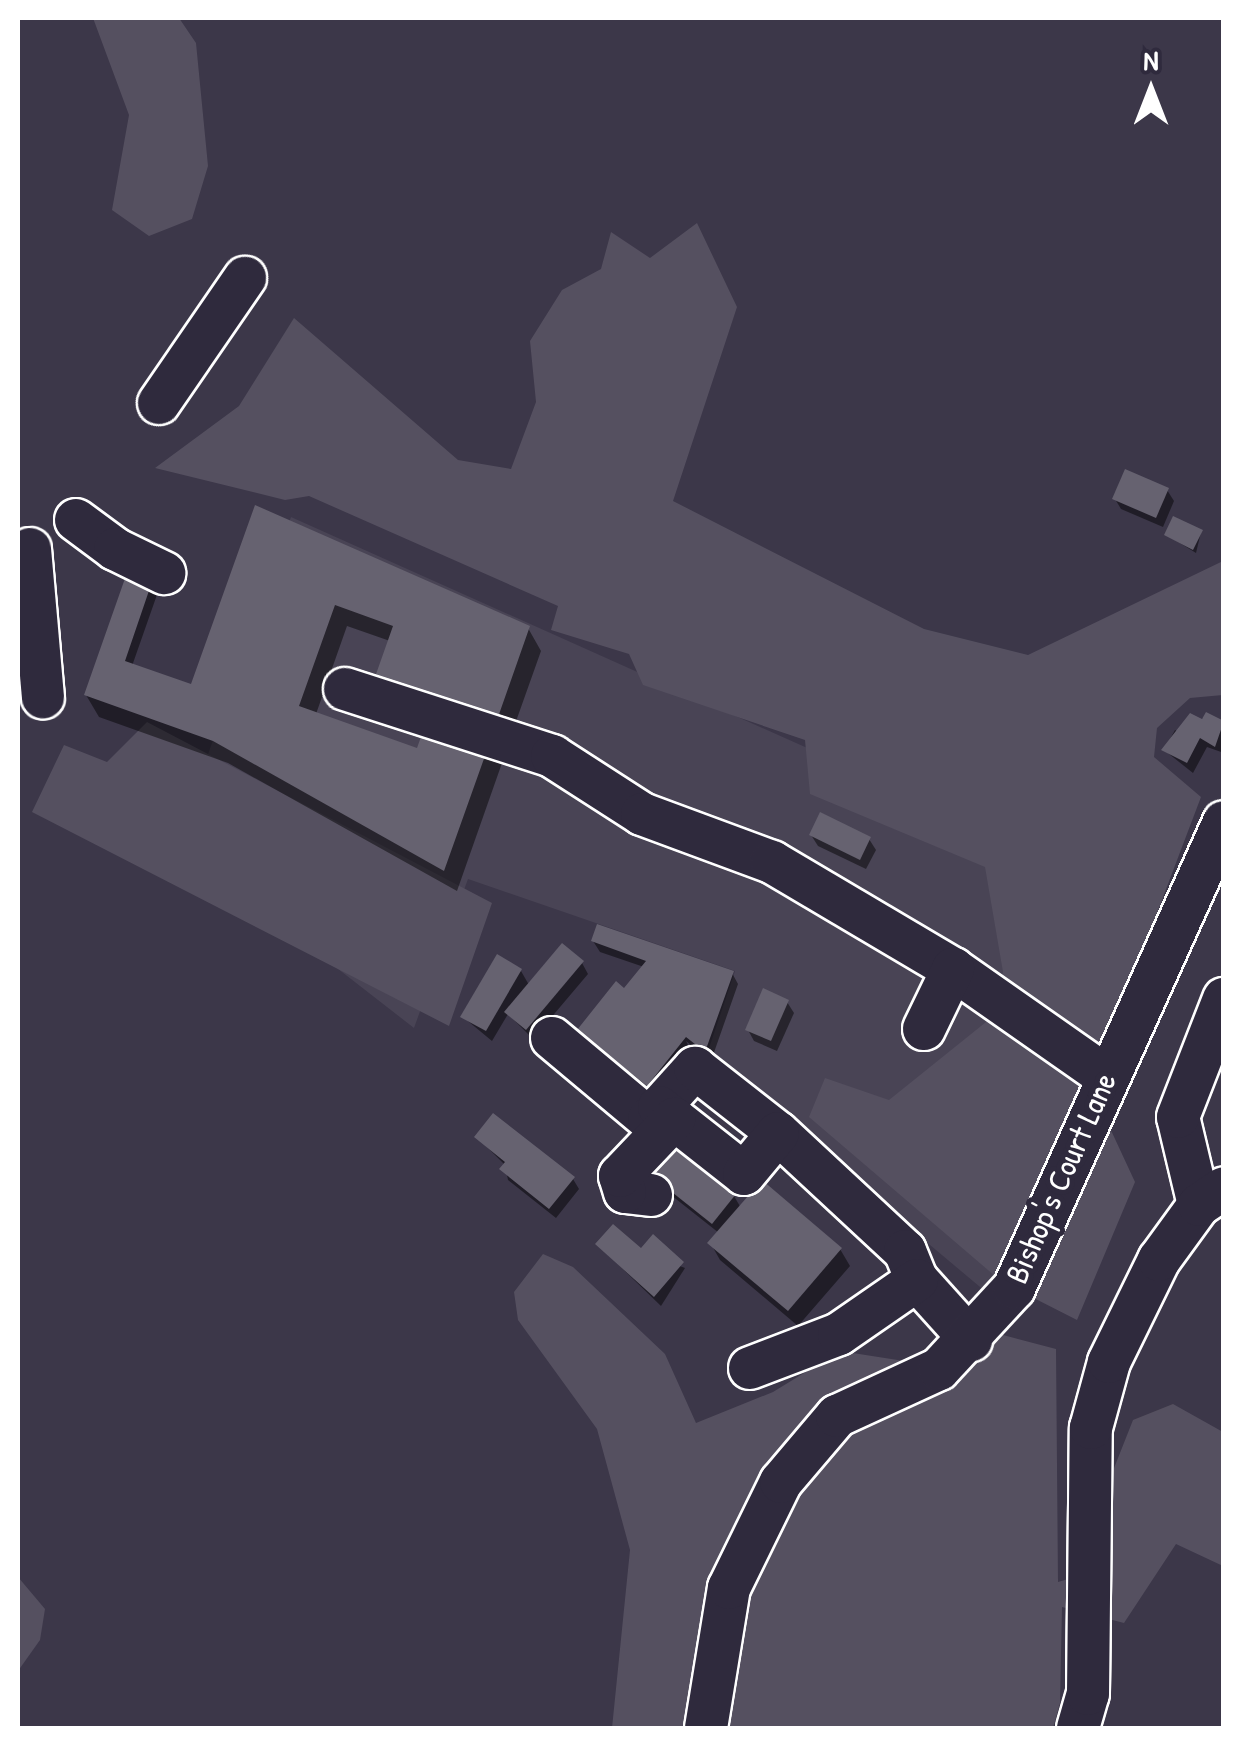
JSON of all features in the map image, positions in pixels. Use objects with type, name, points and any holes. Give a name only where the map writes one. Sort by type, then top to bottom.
[{"type":"street","points":[[159,403],[246,278]]},
{"type":"street","points":[[76,520],[114,549],[164,572]]},
{"type":"street","points":[[30,549],[43,697]]},
{"type":"street","points":[[345,688],[552,756],[642,814],[772,862],[952,968],[1106,1076]]},
{"type":"street","name":"Bishop's Court Lane","points":[[706,1728],[729,1588],[781,1482],[837,1416],[922,1382],[971,1340],[1014,1288],[1106,1076],[1224,822]]},
{"type":"street","points":[[924,1029],[952,968]]},
{"type":"street","points":[[1078,1728],[1088,1694],[1090,1428],[1109,1362],[1142,1294],[1211,1197],[1178,1117],[1224,999]]},
{"type":"street","points":[[552,1038],[649,1120],[667,1113]]},
{"type":"street","points":[[651,1195],[626,1192],[620,1176],[695,1068],[778,1133],[905,1251],[918,1280],[971,1340]]},
{"type":"street","points":[[750,1368],[840,1334],[918,1280]]},
{"type":"shaded area","points":[[93,18],[179,18],[196,43],[208,166],[192,219],[149,236],[112,210],[129,115]]},
{"type":"shaded area","points":[[697,223],[737,307],[673,501],[924,629],[1028,655],[1223,561],[1223,695],[1190,698],[1157,728],[1154,757],[1201,797],[1108,1042],[1109,1126],[1135,1182],[1077,1320],[1002,1282],[809,1117],[825,1078],[889,1100],[991,1018],[1003,972],[985,867],[810,794],[805,740],[643,685],[629,654],[551,630],[558,606],[309,496],[285,500],[155,468],[239,406],[294,318],[458,460],[511,469],[536,402],[530,341],[562,290],[601,269],[611,232],[650,258]]},
{"type":"shaded area","points":[[291,517],[814,751],[1164,897],[986,1292],[706,1057],[735,971],[468,879],[414,1028],[288,930],[165,877]]},
{"type":"shaded area","points":[[147,722],[492,903],[449,1026],[32,812],[64,745],[107,762]]},
{"type":"shaded area","points":[[543,1254],[573,1267],[665,1354],[696,1423],[773,1392],[840,1351],[904,1361],[992,1332],[1056,1349],[1058,1582],[1102,1569],[1103,1496],[1133,1420],[1173,1404],[1223,1432],[1223,1566],[1176,1544],[1124,1623],[1062,1607],[1060,1703],[1053,1728],[612,1728],[630,1550],[597,1429],[518,1320],[514,1292]]},
{"type":"shaded area","points":[[18,1577],[45,1609],[40,1640],[18,1671]]},
{"type":"building","points":[[1125,469],[1169,488],[1156,518],[1112,499]]},
{"type":"building","points":[[255,505],[530,626],[497,720],[375,677],[393,626],[335,605],[299,706],[417,748],[428,717],[491,739],[444,871],[213,741],[84,695],[129,567],[154,576],[125,661],[191,684]]},
{"type":"building","points":[[1173,516],[1203,530],[1193,550],[1164,535]]},
{"type":"building","points":[[1206,712],[1224,721],[1215,747],[1200,738],[1187,763],[1161,750],[1190,713],[1202,719]]},
{"type":"building","points":[[820,812],[871,837],[860,860],[809,835]]},
{"type":"building","points":[[597,924],[734,971],[705,1052],[686,1037],[647,1086],[577,1030],[616,981],[624,988],[646,961],[591,941]]},
{"type":"building","points":[[562,943],[584,961],[526,1030],[504,1012]]},
{"type":"building","points":[[497,954],[522,969],[486,1031],[460,1017]]},
{"type":"building","points":[[763,988],[789,1000],[771,1041],[745,1030]]},
{"type":"building","points":[[493,1113],[575,1177],[549,1209],[499,1169],[505,1162],[474,1137]]},
{"type":"building","points":[[671,1143],[736,1194],[712,1224],[648,1173]]},
{"type":"building","points":[[762,1180],[842,1248],[788,1311],[707,1243]]},
{"type":"building","points":[[613,1224],[641,1248],[653,1234],[684,1262],[654,1297],[595,1244]]}]
